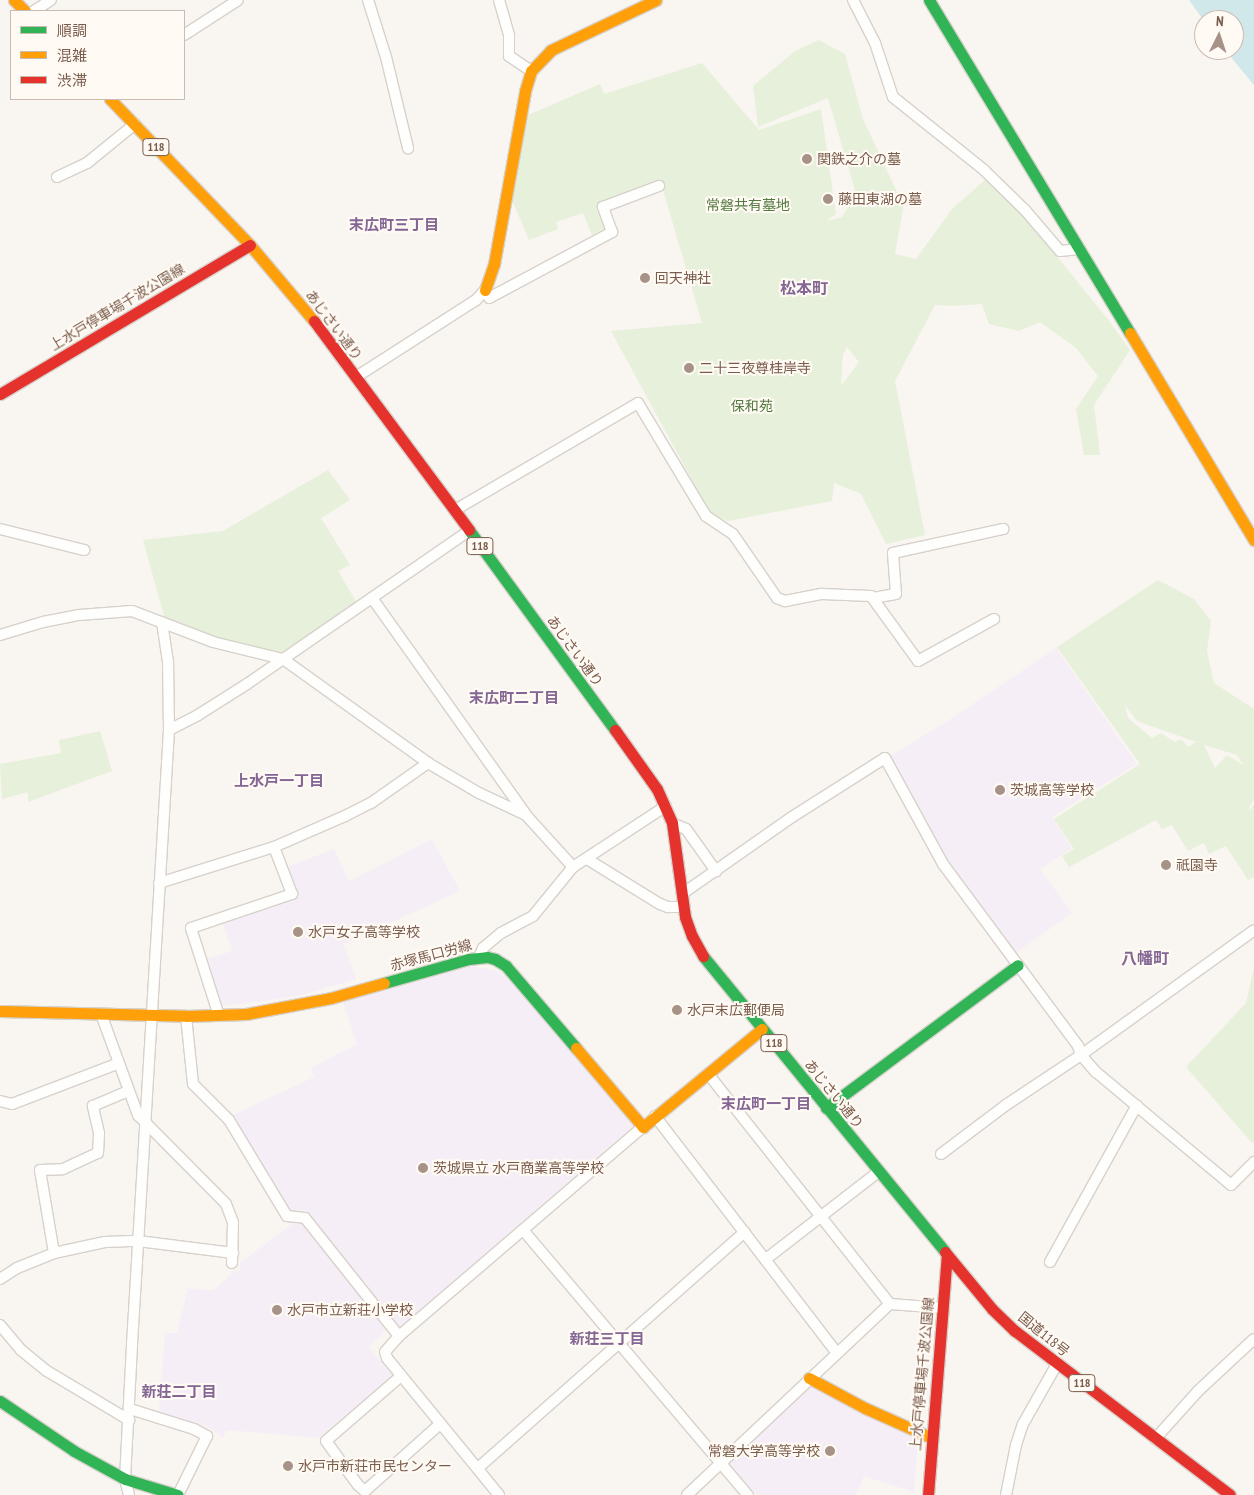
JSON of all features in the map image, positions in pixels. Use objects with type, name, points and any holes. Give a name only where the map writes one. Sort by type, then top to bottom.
[{"type":"main road","points":[[14,0],[24,10]]},
{"type":"main road","points":[[487,294],[525,91],[531,71],[551,50],[656,0]]},
{"type":"main road","points":[[929,0],[1254,540]]},
{"type":"main road","name":"あじさい通り","points":[[111,100],[250,246],[302,306],[455,510],[657,789],[672,823],[684,907],[688,925],[698,948],[762,1030],[947,1256]]},
{"type":"main road","name":"上水戸停車場千波公園線","points":[[0,394],[250,246]]},
{"type":"main road","name":"赤塚馬口労線","points":[[0,1011],[219,1016],[276,1010],[331,998],[479,957],[496,959],[506,966],[643,1127]]},
{"type":"main road","points":[[826,1108],[1018,965]]},
{"type":"main road","points":[[643,1127],[762,1030]]},
{"type":"main road","name":"上水戸停車場千波公園線","points":[[928,1495],[947,1256]]},
{"type":"main road","name":"国道118号","points":[[947,1256],[992,1309],[1015,1331],[1230,1495]]},
{"type":"main road","points":[[809,1378],[865,1408],[932,1438]]},
{"type":"main road","points":[[0,1401],[74,1451],[125,1479],[178,1495]]},
{"type":"street","points":[[36,10],[51,0]]},
{"type":"street","points":[[185,34],[238,0]]},
{"type":"street","points":[[368,0],[386,57],[408,148]]},
{"type":"street","points":[[499,0],[509,35],[509,56],[531,71]]},
{"type":"street","points":[[853,0],[875,43],[893,97],[984,170],[1024,210],[1060,251],[1080,250]]},
{"type":"street","points":[[57,177],[86,163],[135,124]]},
{"type":"street","points":[[356,377],[476,300],[612,232],[602,208],[659,186]]},
{"type":"street","points":[[455,510],[638,403],[706,516],[733,534],[777,598],[785,601],[822,594],[871,596],[918,661],[994,619]]},
{"type":"street","points":[[0,529],[84,550]]},
{"type":"street","points":[[873,598],[896,594],[893,553],[1003,529]]},
{"type":"street","points":[[168,730],[198,715],[283,659],[470,531]]},
{"type":"street","points":[[372,598],[526,815],[573,867]]},
{"type":"street","points":[[0,635],[43,622],[79,615],[132,612],[213,642],[283,659],[428,762],[479,793],[526,815]]},
{"type":"street","points":[[129,1495],[125,1479],[168,730],[168,662],[162,622]]},
{"type":"street","points":[[682,894],[792,818],[884,758],[943,864],[1078,1046],[1081,1055],[1096,1072],[1231,1185],[1254,1162]]},
{"type":"street","points":[[159,883],[274,847],[371,803],[428,762]]},
{"type":"street","points":[[479,957],[483,948],[501,933],[533,916],[573,867],[666,806]]},
{"type":"street","points":[[672,823],[686,829],[716,871]]},
{"type":"street","points":[[219,1016],[191,928],[292,894],[274,847]]},
{"type":"street","points":[[587,859],[660,904],[668,907],[684,907]]},
{"type":"street","points":[[941,1154],[1006,1105],[1081,1055],[1254,930]]},
{"type":"street","points":[[0,1279],[17,1268],[54,1253],[105,1242],[138,1241],[232,1258],[233,1222],[226,1204],[138,1115],[117,1064],[100,1014]]},
{"type":"street","points":[[186,1016],[193,1084],[229,1120],[286,1216],[305,1218],[399,1336]]},
{"type":"street","points":[[0,1101],[12,1104],[117,1064]]},
{"type":"street","points":[[709,1075],[890,1304]]},
{"type":"street","points":[[54,1253],[40,1170],[63,1169],[98,1152],[99,1133],[92,1106],[128,1092]]},
{"type":"street","points":[[1050,1262],[1137,1106]]},
{"type":"street","points":[[656,1116],[836,1352]]},
{"type":"street","points":[[499,1495],[401,1376],[387,1358],[385,1352],[399,1336],[643,1127]]},
{"type":"street","points":[[766,1259],[878,1172]]},
{"type":"street","points":[[524,1230],[618,1344],[748,1495]]},
{"type":"street","points":[[478,1468],[745,1232]]},
{"type":"street","points":[[687,1495],[836,1352],[890,1304],[943,1308]]},
{"type":"street","points":[[0,1325],[21,1350],[47,1371],[129,1415],[194,1429],[207,1436],[178,1495]]},
{"type":"street","points":[[1155,1439],[1198,1392],[1254,1340]]},
{"type":"street","points":[[1006,1495],[1016,1445],[1023,1424],[1057,1364]]},
{"type":"street","points":[[401,1376],[326,1441],[358,1485],[365,1491],[440,1424]]},
{"type":"shaded area","name":"茨城高等学校","points":[[1056,648],[1137,764],[1052,817],[1072,848],[1040,869],[1072,913],[1013,955],[945,862],[889,757],[949,720]]},
{"type":"shaded area","name":"水戸女子高等学校","points":[[432,839],[460,891],[344,944],[356,979],[306,994],[219,1006],[203,960],[232,951],[222,920],[295,896],[285,868],[334,849],[349,881]]},
{"type":"shaded area","name":"茨城県立 水戸商業高等学校","points":[[472,966],[497,971],[520,989],[633,1126],[398,1329],[303,1209],[293,1213],[287,1212],[231,1116],[314,1077],[311,1068],[357,1044],[343,1002]]},
{"type":"shaded area","name":"水戸市立新荘小学校","points":[[296,1221],[303,1221],[386,1330],[369,1347],[393,1376],[318,1438],[227,1430],[223,1437],[206,1426],[159,1412],[165,1333],[177,1333],[188,1289],[213,1290],[231,1275],[232,1270],[240,1271],[240,1263]]},
{"type":"shaded area","name":"常磐大学高等学校","points":[[810,1386],[918,1439],[914,1492],[864,1476],[856,1495],[757,1495],[729,1464]]},
{"type":"green space","points":[[819,40],[845,54],[863,119],[898,194],[895,201],[905,198],[895,254],[916,259],[952,209],[986,179],[1023,215],[1107,318],[1130,350],[1094,405],[1100,455],[1084,455],[1076,409],[1098,376],[1076,348],[1040,322],[1019,331],[989,324],[982,304],[935,305],[895,381],[925,535],[886,544],[861,494],[834,483],[832,501],[728,521],[710,513],[611,331],[702,323],[661,183],[596,208],[605,228],[592,235],[583,213],[556,222],[558,229],[529,240],[510,196],[526,116],[600,84],[604,94],[702,63],[759,130],[821,109],[836,214],[826,221],[842,217],[856,194],[828,98],[758,127],[753,86],[795,51]],"holes":[[[847,347],[859,362],[841,386],[843,354]]]},
{"type":"green space","points":[[328,470],[350,500],[321,518],[350,565],[338,571],[357,603],[280,654],[231,644],[165,620],[143,540],[223,531]]},
{"type":"green space","points":[[1158,580],[1194,599],[1211,621],[1207,651],[1214,683],[1254,709],[1254,799],[1249,808],[1250,810],[1254,804],[1254,877],[1248,880],[1226,846],[1209,854],[1204,843],[1188,851],[1172,825],[1162,829],[1156,820],[1069,867],[1062,856],[1074,849],[1054,819],[1140,764],[1057,647]],"holes":[[[1125,705],[1137,721],[1196,742],[1188,747],[1181,739],[1175,742],[1161,733],[1152,738],[1128,718]],[[1204,745],[1237,755],[1243,765],[1227,755],[1215,768]]]},
{"type":"green space","points":[[100,731],[112,771],[28,802],[28,792],[2,799],[0,764],[61,753],[59,740]]},
{"type":"green space","points":[[1254,967],[1254,1142],[1252,1143],[1186,1067],[1246,1003]]},
{"type":"water","points":[[1189,0],[1254,0],[1254,85],[1233,60],[1244,60],[1244,10],[1196,10]]},
{"type":"traffic: fast","points":[[929,0],[1130,333]]},
{"type":"traffic: fast","points":[[469,530],[615,730]]},
{"type":"traffic: fast","points":[[703,956],[945,1252]]},
{"type":"traffic: fast","points":[[384,983],[469,959],[487,957],[495,959],[506,966],[576,1048]]},
{"type":"traffic: fast","points":[[826,1108],[1018,965]]},
{"type":"traffic: fast","points":[[0,1401],[74,1451],[125,1479],[178,1495]]},
{"type":"traffic: slow","points":[[14,0],[24,10]]},
{"type":"traffic: slow","points":[[485,290],[494,264],[525,91],[531,71],[551,50],[656,0]]},
{"type":"traffic: slow","points":[[111,100],[250,245],[314,321]]},
{"type":"traffic: slow","points":[[1130,333],[1254,540]]},
{"type":"traffic: slow","points":[[0,1011],[186,1016],[246,1014],[331,998],[384,983]]},
{"type":"traffic: slow","points":[[576,1048],[643,1127],[762,1029]]},
{"type":"traffic: slow","points":[[809,1378],[865,1408],[932,1438]]},
{"type":"traffic: jam","points":[[0,394],[250,245]]},
{"type":"traffic: jam","points":[[314,321],[469,530]]},
{"type":"traffic: jam","points":[[615,730],[657,789],[672,823],[685,917],[692,936],[703,956]]},
{"type":"traffic: jam","points":[[945,1252],[992,1309],[1015,1331],[1230,1495]]},
{"type":"traffic: jam","points":[[928,1495],[947,1256]]},
{"type":"place","name":"関鉄之介の墓","points":[[807,159]]},
{"type":"place","name":"藤田東湖の墓","points":[[828,199]]},
{"type":"place","name":"回天神社","points":[[645,278]]},
{"type":"place","name":"二十三夜尊桂岸寺","points":[[689,368]]},
{"type":"place","name":"茨城高等学校","points":[[1000,790]]},
{"type":"place","name":"祇園寺","points":[[1166,865]]},
{"type":"place","name":"水戸女子高等学校","points":[[298,932]]},
{"type":"place","name":"水戸末広郵便局","points":[[677,1010]]},
{"type":"place","name":"茨城県立 水戸商業高等学校","points":[[423,1168]]},
{"type":"place","name":"水戸市立新荘小学校","points":[[277,1310]]},
{"type":"place","name":"常磐大学高等学校","points":[[830,1451]]},
{"type":"place","name":"水戸市新荘市民センター","points":[[288,1466]]},
{"type":"district","name":"末広町三丁目","points":[[394,225]]},
{"type":"district","name":"松本町","points":[[804,288]]},
{"type":"district","name":"末広町二丁目","points":[[514,698]]},
{"type":"district","name":"上水戸一丁目","points":[[279,781]]},
{"type":"district","name":"八幡町","points":[[1145,958]]},
{"type":"district","name":"末広町一丁目","points":[[766,1104]]},
{"type":"district","name":"新荘三丁目","points":[[607,1339]]},
{"type":"district","name":"新荘二丁目","points":[[179,1392]]},
{"type":"park label","name":"常磐共有墓地","points":[[748,205]]},
{"type":"park label","name":"保和苑","points":[[752,406]]}]
